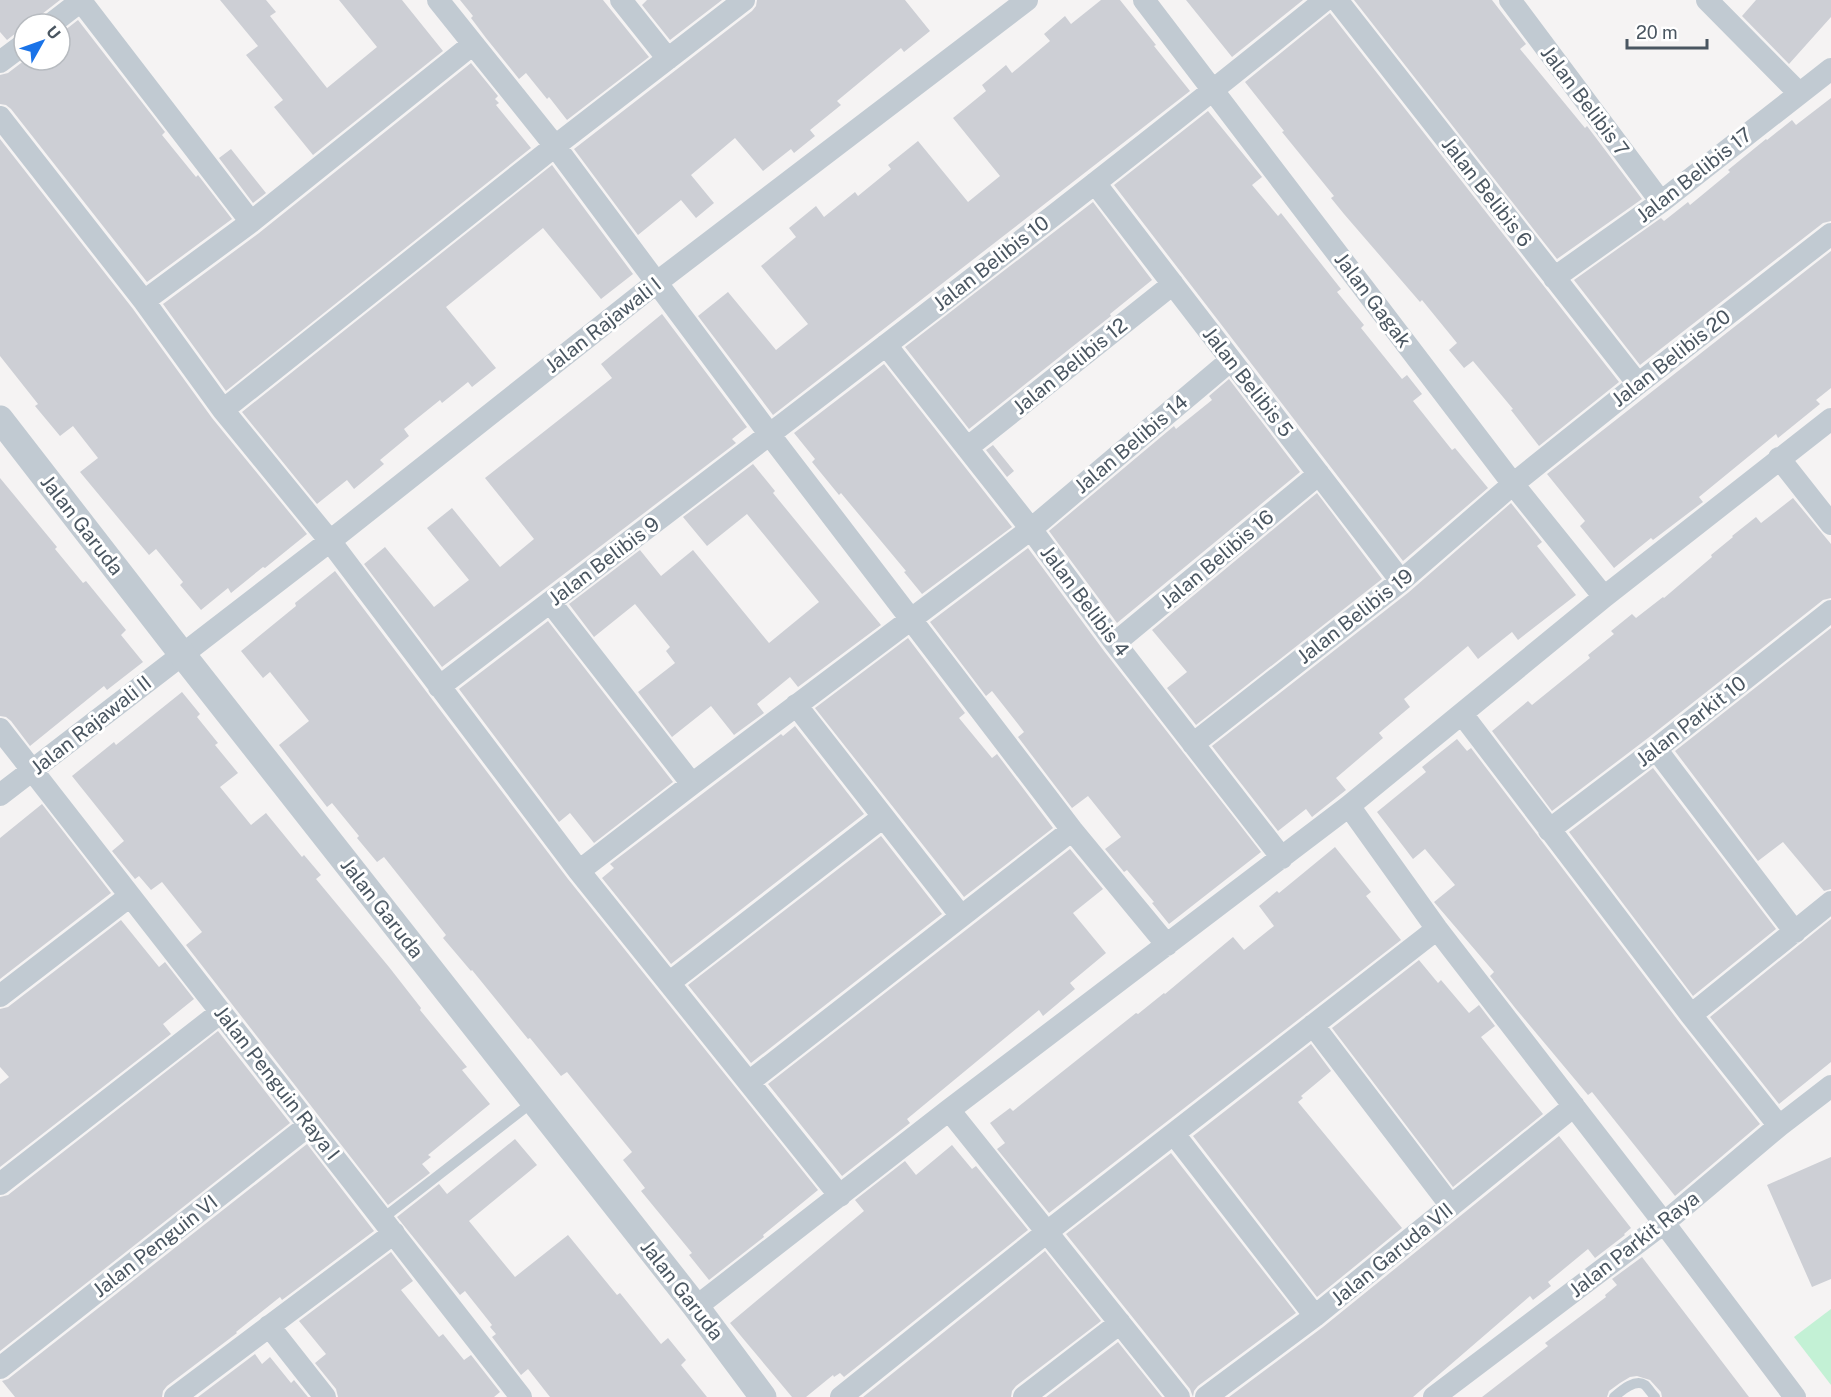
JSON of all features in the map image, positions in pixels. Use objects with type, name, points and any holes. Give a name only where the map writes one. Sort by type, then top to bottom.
[{"type":"street","points":[[66,12],[82,0],[251,222]]},
{"type":"street","points":[[438,0],[555,146],[909,619],[1072,830],[1167,945]]},
{"type":"street","points":[[621,0],[668,59]]},
{"type":"street","points":[[223,410],[555,146],[744,0]]},
{"type":"street","name":"Jalan Rajawali I","points":[[182,654],[330,541],[656,283],[1027,0]]},
{"type":"street","name":"Jalan Gagak","points":[[1144,0],[1513,484],[1604,597]]},
{"type":"street","name":"Jalan Belibis 10","points":[[770,435],[1213,91],[1325,0]]},
{"type":"street","name":"Jalan Belibis 6","points":[[1337,0],[1638,384]]},
{"type":"street","name":"Jalan Belibis 7","points":[[1510,0],[1661,202]]},
{"type":"street","points":[[1707,0],[1799,93]]},
{"type":"street","points":[[144,301],[251,222],[473,44]]},
{"type":"street","name":"Jalan Belibis 17","points":[[1554,278],[1661,202],[1831,69]]},
{"type":"street","points":[[0,117],[144,301],[223,410],[330,541],[579,871],[840,1196]]},
{"type":"street","name":"Jalan Belibis 5","points":[[1095,183],[1401,581]]},
{"type":"street","name":"Jalan Belibis 20","points":[[1513,484],[1831,234]]},
{"type":"street","name":"Jalan Belibis 12","points":[[967,448],[1173,284]]},
{"type":"street","name":"Jalan Belibis 4","points":[[886,345],[1031,529],[1115,643],[1282,858]]},
{"type":"street","name":"Jalan Belibis 14","points":[[579,871],[909,619],[1031,529],[1231,360]]},
{"type":"street","points":[[696,1307],[949,1110],[1349,806],[1604,597],[1831,419]]},
{"type":"street","name":"Jalan Garuda","points":[[2,424],[696,1307],[763,1397]]},
{"type":"street","name":"Jalan Belibis 9","points":[[439,687],[770,435]]},
{"type":"street","points":[[1779,458],[1831,524]]},
{"type":"street","name":"Jalan Belibis 16","points":[[1115,643],[1319,474]]},
{"type":"street","name":"Jalan Belibis 19","points":[[1193,744],[1401,581],[1513,484]]},
{"type":"street","points":[[550,602],[692,784]]},
{"type":"street","name":"Jalan Parkit 10","points":[[1549,830],[1831,611]]},
{"type":"street","name":"Jalan Rajawali II","points":[[0,795],[182,654]]},
{"type":"street","points":[[796,705],[961,916]]},
{"type":"street","points":[[1462,714],[1691,1015],[1779,1126]]},
{"type":"street","name":"Jalan Penguin Raya I","points":[[0,729],[521,1397]]},
{"type":"street","points":[[1656,749],[1795,932]]},
{"type":"street","points":[[1349,806],[1437,929],[1664,1222],[1795,1397]]},
{"type":"street","points":[[669,983],[883,817]]},
{"type":"street","points":[[750,1082],[1072,830]]},
{"type":"street","points":[[0,996],[130,896]]},
{"type":"street","points":[[1691,1015],[1831,902]]},
{"type":"street","points":[[841,1397],[1047,1232],[1437,929]]},
{"type":"street","points":[[0,1184],[221,1012]]},
{"type":"street","points":[[1313,1025],[1451,1206]]},
{"type":"street","name":"Jalan Parkit Raya","points":[[1434,1397],[1664,1222],[1779,1126],[1831,1086]]},
{"type":"street","name":"Jalan Garuda VII","points":[[1206,1397],[1315,1316],[1574,1106]]},
{"type":"street","points":[[949,1110],[1179,1397]]},
{"type":"street","name":"Jalan Penguin VI","points":[[0,1368],[309,1125]]},
{"type":"street","points":[[1174,1134],[1315,1316]]},
{"type":"street","points":[[175,1397],[269,1326],[388,1226]]},
{"type":"street","points":[[1024,1397],[1120,1323]]},
{"type":"street","points":[[269,1326],[325,1397]]},
{"type":"lane","points":[[388,1226],[534,1101]]},
{"type":"lane","points":[[1614,1397],[1626,1387],[1637,1383],[1645,1385],[1655,1397]]},
{"type":"green space","points":[[1831,1309],[1831,1385],[1794,1337]]},
{"type":"building","points":[[0,0],[60,0],[45,12],[12,12],[12,36],[7,40],[0,32]]},
{"type":"building","points":[[220,0],[266,0],[276,12],[270,16],[327,88],[377,47],[339,0],[402,0],[443,51],[313,155],[274,107],[283,100],[246,55],[258,46]]},
{"type":"building","points":[[460,0],[603,0],[649,57],[567,120],[526,73],[519,79],[471,18],[473,16]]},
{"type":"building","points":[[647,0],[722,0],[670,40],[642,5]]},
{"type":"building","points":[[757,0],[905,0],[930,31],[904,52],[901,48],[837,101],[841,105],[810,130],[815,136],[794,153],[791,149],[763,171],[735,138],[691,175],[714,203],[696,218],[681,200],[638,235],[574,149],[752,11]]},
{"type":"building","points":[[1101,0],[1120,0],[1190,91],[773,415],[698,316],[728,292],[776,350],[808,324],[761,266],[796,237],[789,228],[816,206],[824,217],[855,192],[858,196],[891,169],[888,165],[918,141],[968,202],[1000,176],[953,118],[986,91],[982,85],[1006,65],[1012,73],[1050,41],[1044,34],[1065,16],[1071,24]]},
{"type":"building","points":[[1186,0],[1303,0],[1232,57]]},
{"type":"building","points":[[1354,0],[1492,0],[1526,44],[1520,49],[1585,128],[1587,126],[1642,199],[1557,259]]},
{"type":"building","points":[[1756,0],[1831,0],[1831,17],[1789,64],[1742,16]]},
{"type":"building","points":[[1330,13],[1619,382],[1539,446],[1511,410],[1513,409],[1473,361],[1464,368],[1449,350],[1457,343],[1331,198],[1334,196],[1245,82]]},
{"type":"building","points":[[78,20],[165,132],[162,135],[196,177],[198,175],[232,219],[147,282],[11,109],[0,104],[0,75],[12,70],[12,72],[72,72],[72,25]]},
{"type":"building","points":[[471,63],[498,96],[495,99],[499,103],[496,105],[531,148],[226,391],[163,304],[259,233]]},
{"type":"building","points":[[1831,98],[1831,221],[1823,223],[1640,365],[1574,280],[1661,218],[1664,221],[1688,202],[1690,205],[1766,139],[1792,120],[1796,125]]},
{"type":"building","points":[[1208,111],[1262,177],[1252,185],[1278,216],[1281,213],[1341,289],[1337,292],[1364,325],[1361,328],[1402,379],[1407,375],[1422,394],[1413,401],[1452,450],[1455,448],[1488,488],[1403,561],[1114,185]]},
{"type":"building","points":[[0,139],[133,309],[212,418],[307,534],[231,593],[228,588],[201,610],[180,585],[183,582],[156,549],[149,555],[80,472],[98,458],[73,426],[60,436],[35,406],[38,404],[0,356]]},
{"type":"building","points":[[231,149],[266,193],[253,203],[219,158]]},
{"type":"building","points":[[552,165],[633,274],[601,299],[543,228],[446,307],[496,368],[472,387],[468,382],[442,403],[440,400],[404,429],[409,436],[380,460],[384,464],[354,489],[347,480],[317,504],[242,412]]},
{"type":"building","points":[[1093,202],[1152,280],[1110,314],[1111,316],[969,429],[905,347]]},
{"type":"building","points":[[1831,251],[1831,388],[1816,400],[1820,404],[1778,438],[1776,434],[1699,497],[1703,502],[1653,540],[1651,538],[1614,568],[1580,526],[1585,521],[1547,474]]},
{"type":"building","points":[[662,314],[747,427],[732,439],[736,443],[442,667],[364,564],[385,547],[434,607],[469,580],[427,528],[452,508],[500,567],[534,539],[485,478],[612,378],[601,364]]},
{"type":"building","points":[[884,364],[1012,527],[922,594],[904,572],[906,571],[841,493],[839,495],[812,462],[815,459],[794,433]]},
{"type":"building","points":[[1229,379],[1300,472],[1117,623],[1049,531],[1174,426],[1176,429],[1212,400],[1209,396]]},
{"type":"building","points":[[993,445],[1014,471],[1007,477],[986,450]]},
{"type":"building","points":[[753,464],[775,491],[773,493],[881,625],[798,687],[790,677],[757,704],[764,713],[734,735],[711,706],[672,737],[638,692],[675,663],[666,651],[670,647],[635,604],[594,637],[569,604],[640,550],[661,576],[693,550],[769,643],[819,602],[747,514],[707,546],[683,517]]},
{"type":"building","points":[[0,478],[57,547],[55,549],[83,583],[86,581],[126,630],[121,635],[143,662],[107,690],[104,686],[30,746],[11,721],[0,716]]},
{"type":"building","points":[[1317,493],[1382,579],[1196,725],[1167,688],[1187,672],[1152,630]]},
{"type":"building","points":[[1793,498],[1831,544],[1831,598],[1823,600],[1552,811],[1492,731],[1528,701],[1532,705],[1590,658],[1588,655],[1614,634],[1611,631],[1632,614],[1636,618],[1664,598],[1756,517],[1761,523]]},
{"type":"building","points":[[1511,503],[1542,542],[1537,546],[1576,595],[1518,640],[1512,632],[1478,659],[1468,646],[1404,699],[1410,707],[1379,733],[1383,738],[1336,778],[1346,790],[1312,817],[1306,809],[1278,831],[1212,746],[1409,592]]},
{"type":"building","points":[[1028,548],[1104,651],[1261,852],[1169,924],[1127,870],[1124,872],[1105,849],[1121,837],[1088,796],[1072,808],[1018,737],[1024,732],[1018,724],[992,691],[986,696],[930,622]]},
{"type":"building","points":[[335,571],[568,879],[818,1190],[763,1235],[764,1237],[709,1280],[689,1255],[692,1253],[641,1191],[645,1188],[623,1160],[632,1152],[567,1072],[561,1076],[443,938],[446,935],[384,857],[377,862],[332,803],[327,807],[279,745],[309,721],[270,672],[263,678],[241,651]]},
{"type":"building","points":[[548,621],[673,782],[594,843],[570,813],[559,822],[459,689]]},
{"type":"building","points":[[1831,628],[1831,889],[1824,891],[1783,842],[1758,861],[1675,751]]},
{"type":"building","points":[[908,638],[965,713],[959,718],[992,758],[997,754],[1053,828],[964,897],[815,708]]},
{"type":"building","points":[[182,692],[200,714],[197,717],[218,743],[215,745],[238,773],[220,787],[251,825],[266,813],[302,857],[304,855],[321,875],[316,879],[389,967],[421,1008],[420,1010],[467,1067],[462,1070],[490,1104],[428,1155],[431,1157],[422,1164],[430,1173],[388,1205],[186,945],[202,932],[162,882],[151,890],[139,876],[135,879],[112,851],[124,841],[72,776],[114,742],[116,745]]},
{"type":"building","points":[[795,726],[864,814],[671,964],[602,878],[614,868],[610,864],[781,734],[783,736]]},
{"type":"building","points":[[1457,739],[1467,751],[1471,748],[1680,1023],[1760,1124],[1675,1196],[1592,1092],[1588,1095],[1516,1009],[1490,976],[1494,972],[1434,902],[1455,885],[1425,849],[1413,859],[1377,812],[1426,772],[1422,767]]},
{"type":"building","points":[[1653,768],[1776,929],[1693,996],[1569,832]]},
{"type":"building","points":[[42,804],[111,893],[0,979],[0,838]]},
{"type":"building","points":[[881,836],[942,914],[751,1063],[688,985]]},
{"type":"building","points":[[1335,847],[1371,892],[1366,896],[1401,940],[1049,1213],[997,1149],[1005,1143],[990,1123],[1010,1108],[1013,1111],[1136,1013],[1138,1014],[1165,994],[1233,937],[1244,950],[1274,926],[1259,906],[1277,891],[1279,893]]},
{"type":"building","points":[[1070,849],[1103,889],[1073,913],[1106,953],[1070,983],[1075,989],[1043,1016],[1039,1010],[907,1119],[910,1123],[842,1176],[768,1084]]},
{"type":"building","points":[[1831,919],[1831,1062],[1779,1104],[1710,1017]]},
{"type":"building","points":[[121,920],[159,967],[165,962],[194,999],[163,1024],[171,1034],[0,1167],[0,1084],[9,1077],[0,1067],[0,1009],[8,1007]]},
{"type":"building","points":[[1419,960],[1438,983],[1441,980],[1469,1013],[1479,1005],[1495,1026],[1481,1037],[1543,1114],[1453,1187],[1332,1028]]},
{"type":"building","points":[[218,1031],[290,1123],[0,1351],[0,1197],[8,1195]]},
{"type":"building","points":[[1311,1044],[1331,1071],[1301,1096],[1303,1098],[1298,1102],[1402,1228],[1317,1297],[1193,1136]]},
{"type":"building","points":[[1559,1136],[1631,1228],[1625,1235],[1595,1258],[1588,1249],[1548,1282],[1551,1286],[1533,1300],[1530,1296],[1413,1397],[1229,1397],[1323,1327]]},
{"type":"building","points":[[515,1139],[537,1165],[469,1221],[515,1277],[568,1235],[617,1295],[620,1293],[661,1344],[668,1338],[686,1360],[681,1365],[707,1397],[550,1397],[528,1369],[521,1375],[492,1337],[496,1334],[490,1327],[492,1325],[465,1291],[460,1295],[397,1217],[439,1184],[447,1194]]},
{"type":"building","points":[[307,1144],[374,1231],[282,1300],[280,1297],[167,1386],[162,1397],[15,1397],[2,1381],[8,1379]]},
{"type":"building","points":[[952,1145],[972,1169],[976,1166],[1028,1230],[844,1377],[840,1373],[834,1377],[833,1375],[806,1397],[792,1397],[730,1323],[864,1211],[855,1200],[905,1161],[916,1175]]},
{"type":"building","points":[[1171,1153],[1296,1313],[1198,1386],[1193,1397],[1190,1389],[1066,1234]]},
{"type":"building","points":[[1831,1157],[1831,1279],[1812,1287],[1767,1185]]},
{"type":"building","points":[[1045,1251],[1101,1321],[1016,1386],[1011,1397],[863,1397]]},
{"type":"building","points":[[391,1252],[413,1281],[401,1290],[439,1337],[443,1334],[464,1360],[471,1355],[500,1392],[494,1397],[338,1397],[336,1389],[315,1363],[326,1354],[299,1321]]},
{"type":"building","points":[[1642,1257],[1749,1397],[1662,1397],[1661,1392],[1650,1380],[1637,1376],[1620,1383],[1609,1391],[1607,1397],[1482,1397],[1548,1346],[1545,1343],[1606,1297],[1605,1295],[1617,1285],[1612,1279]]},
{"type":"building","points":[[1118,1342],[1162,1397],[1046,1397]]},
{"type":"building","points":[[255,1354],[262,1364],[270,1357],[291,1383],[294,1380],[308,1397],[198,1397]]}]
